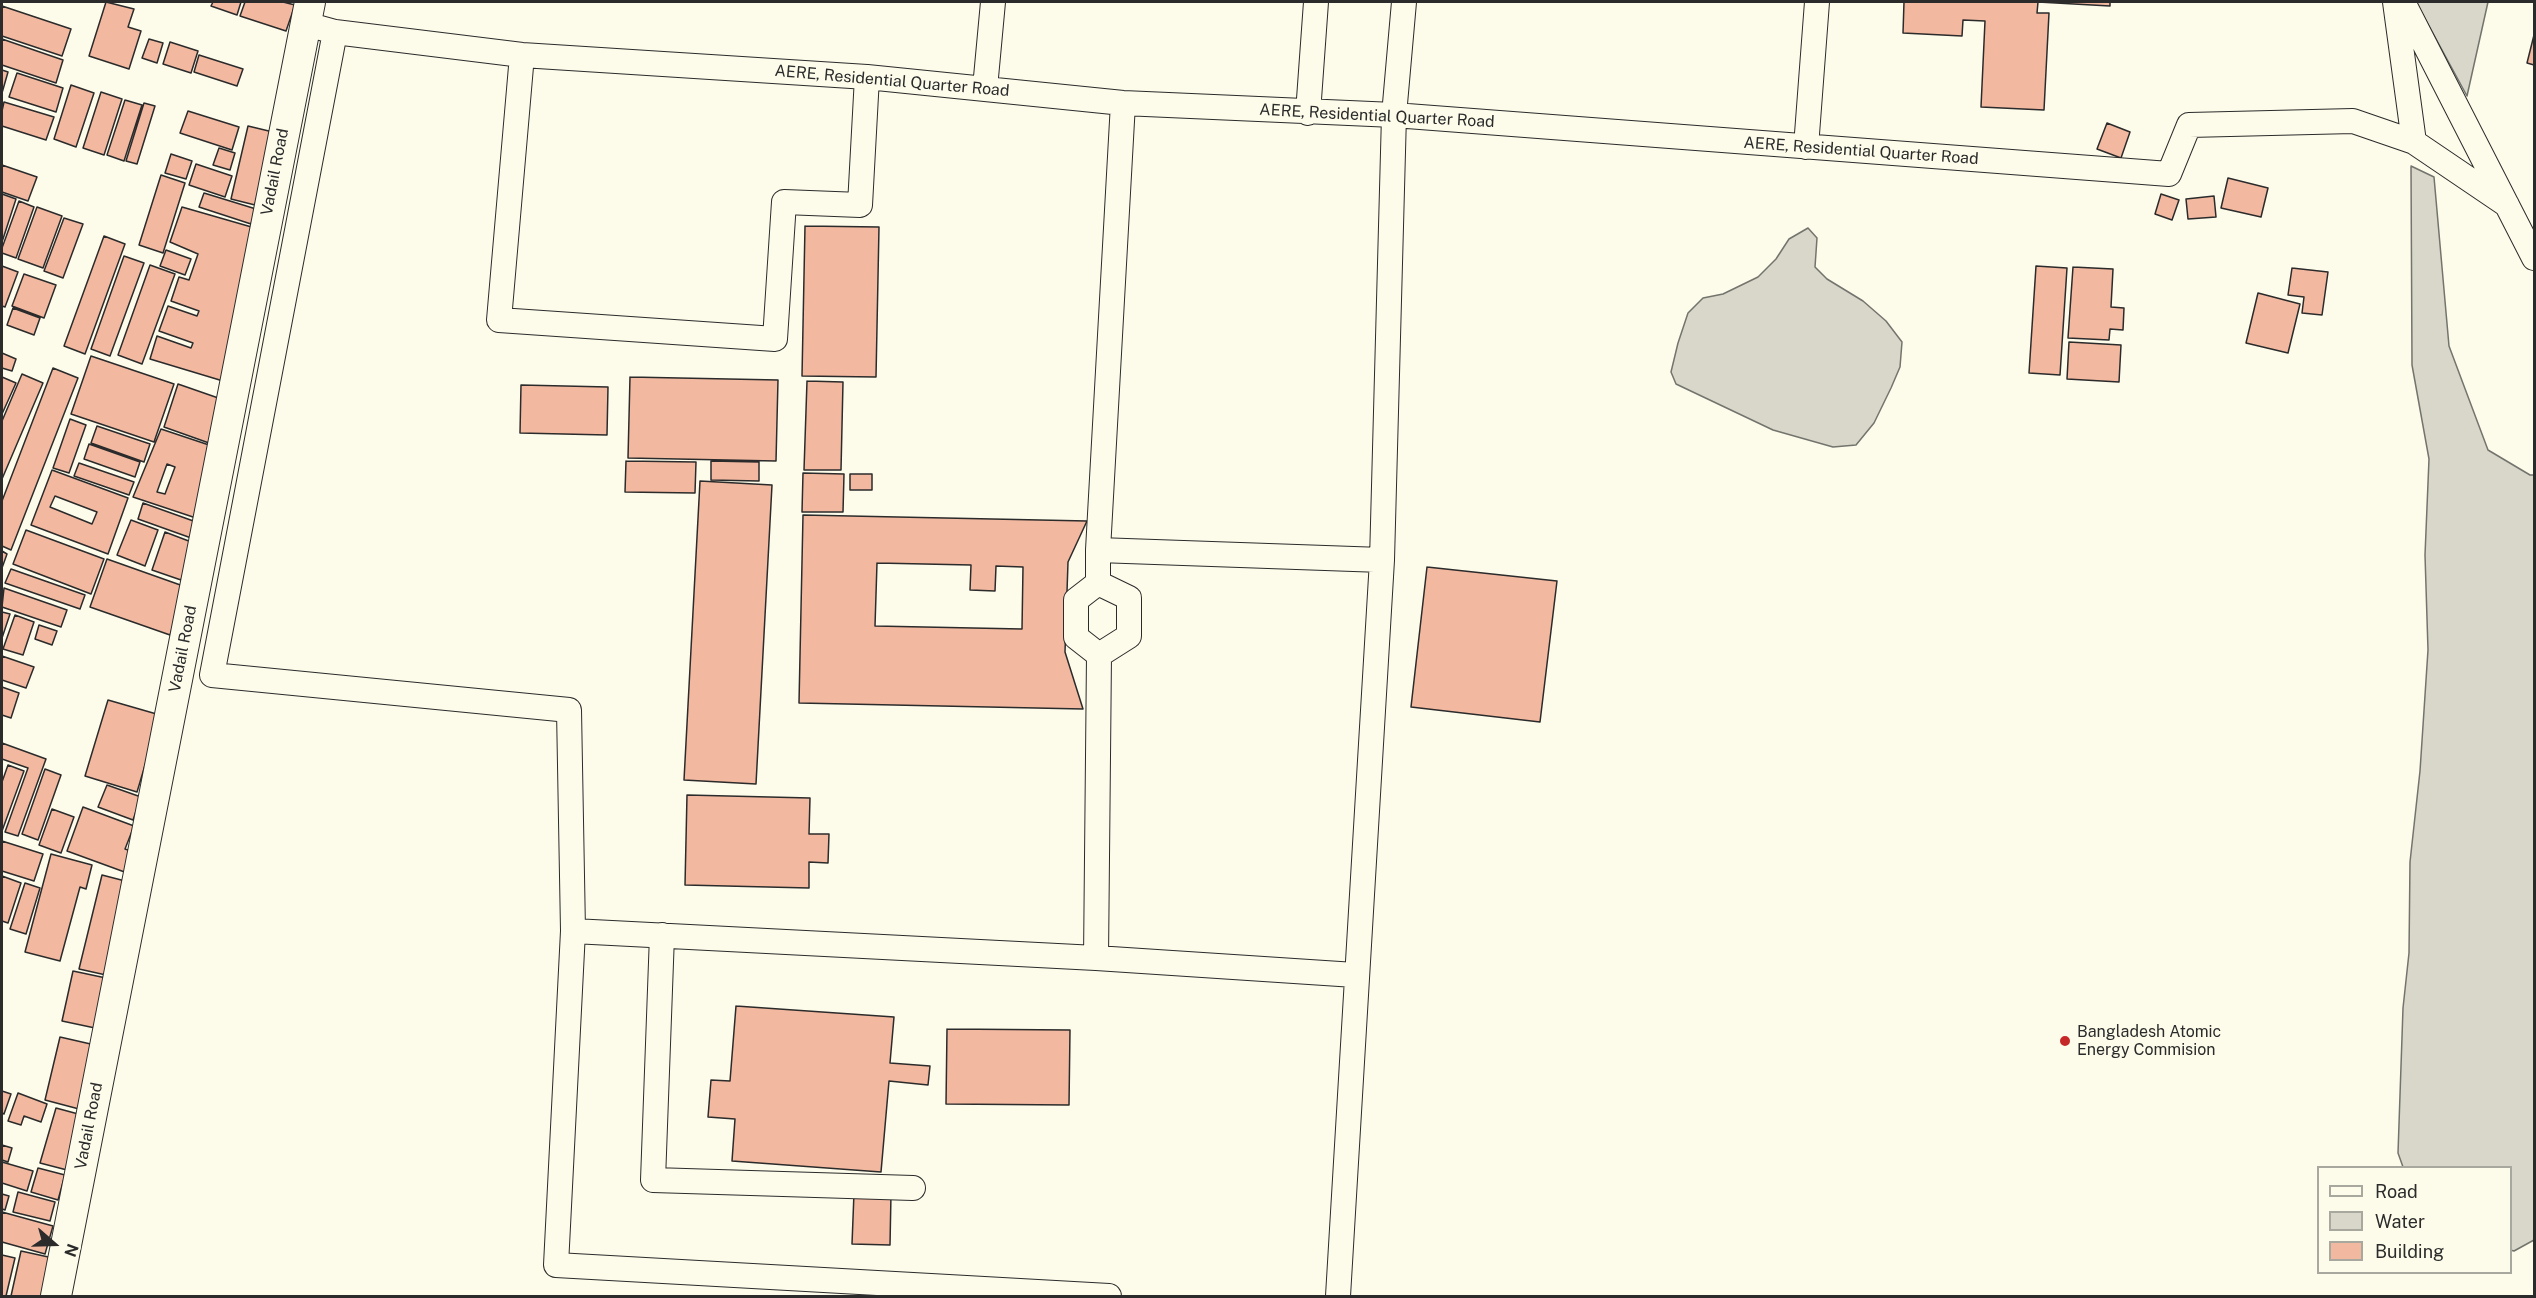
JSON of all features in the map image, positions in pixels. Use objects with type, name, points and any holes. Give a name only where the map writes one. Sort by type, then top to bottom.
[{"type":"street","points":[[985,88],[993,2]]},
{"type":"street","points":[[1308,113],[1316,2]]},
{"type":"street","points":[[1338,1296],[1355,975],[1382,560],[1394,115],[1404,2]]},
{"type":"street","points":[[1806,147],[1818,2]]},
{"type":"street","points":[[2395,2],[2414,142]]},
{"type":"street","name":"AERE, Residential Quarter Road","points":[[2403,2],[2535,258]]},
{"type":"street","name":"AERE, Residential Quarter Road","points":[[308,13],[335,32],[522,55],[867,77],[1124,103],[1308,113],[1394,115],[2169,174],[2189,125],[2353,121],[2414,142],[2507,204]]},
{"type":"street","name":"Vadail Road","points":[[56,1296],[308,13]]},
{"type":"street","points":[[335,32],[212,675],[569,710],[573,931],[556,1265],[1109,1296]]},
{"type":"street","points":[[522,55],[499,320],[775,339],[784,202],[860,206],[867,77]]},
{"type":"street","points":[[1098,583],[1124,103]]},
{"type":"street","points":[[1098,550],[1382,560]]},
{"type":"street","points":[[1098,583],[1129,598],[1130,636],[1100,656]]},
{"type":"street","points":[[1098,583],[1076,600],[1076,637],[1100,656]]},
{"type":"street","points":[[1096,958],[1100,656]]},
{"type":"street","points":[[573,931],[1096,958],[1355,975]]},
{"type":"street","points":[[662,936],[653,1180],[913,1188]]},
{"type":"water","points":[[2416,2],[2488,2],[2467,96]]},
{"type":"water","points":[[2411,166],[2434,177],[2449,346],[2488,450],[2530,475],[2534,475],[2534,1240],[2514,1251],[2512,1250],[2512,1166],[2403,1166],[2398,1153],[2403,1008],[2409,953],[2410,862],[2420,771],[2428,650],[2425,555],[2429,459],[2412,365]]},
{"type":"water","points":[[1808,228],[1817,238],[1815,267],[1827,279],[1863,301],[1886,321],[1902,342],[1900,367],[1891,388],[1874,423],[1856,445],[1833,447],[1773,430],[1676,384],[1671,372],[1688,313],[1703,298],[1723,294],[1758,277],[1776,259],[1789,239]]},
{"type":"building","points":[[106,2],[134,9],[128,27],[141,31],[129,69],[89,56]]},
{"type":"building","points":[[213,2],[241,2],[237,15],[211,6]]},
{"type":"building","points":[[245,2],[283,2],[295,5],[286,31],[240,16]]},
{"type":"building","points":[[1904,2],[2038,2],[2037,13],[2049,13],[2044,110],[1981,107],[1985,21],[1963,20],[1962,36],[1903,33]]},
{"type":"building","points":[[2038,2],[2110,2],[2110,6]]},
{"type":"building","points":[[2,6],[71,29],[62,56],[2,36]]},
{"type":"building","points":[[2534,35],[2534,65],[2527,63]]},
{"type":"building","points":[[2,39],[63,60],[56,83],[2,65]]},
{"type":"building","points":[[149,39],[163,43],[157,63],[142,58]]},
{"type":"building","points":[[170,42],[198,51],[191,73],[163,64]]},
{"type":"building","points":[[199,55],[243,69],[237,86],[194,72]]},
{"type":"building","points":[[2,70],[8,72],[2,93]]},
{"type":"building","points":[[17,73],[63,88],[56,112],[9,97]]},
{"type":"building","points":[[71,85],[94,93],[76,147],[54,139]]},
{"type":"building","points":[[101,92],[122,99],[104,155],[83,148]]},
{"type":"building","points":[[125,100],[142,105],[124,161],[107,155]]},
{"type":"building","points":[[4,102],[54,117],[46,140],[2,126]]},
{"type":"building","points":[[144,103],[155,106],[137,164],[126,161]]},
{"type":"building","points":[[188,111],[239,127],[232,150],[180,133]]},
{"type":"building","points":[[2107,123],[2130,132],[2121,158],[2097,149]]},
{"type":"building","points":[[248,126],[273,132],[255,205],[231,199]]},
{"type":"building","points":[[219,148],[235,153],[230,170],[213,165]]},
{"type":"building","points":[[171,154],[192,161],[186,179],[165,173]]},
{"type":"building","points":[[196,164],[232,176],[225,197],[189,185]]},
{"type":"building","points":[[2,165],[37,177],[28,201],[2,192]]},
{"type":"building","points":[[161,175],[185,183],[163,253],[139,245]]},
{"type":"building","points":[[2228,178],[2268,188],[2261,217],[2221,208]]},
{"type":"building","points":[[204,193],[256,209],[251,224],[199,207]]},
{"type":"building","points":[[2,194],[16,199],[2,242]]},
{"type":"building","points":[[2161,194],[2179,200],[2172,220],[2155,214]]},
{"type":"building","points":[[2214,196],[2216,217],[2188,219],[2186,199]]},
{"type":"building","points":[[19,201],[34,207],[16,258],[2,253],[2,248]]},
{"type":"building","points":[[37,207],[62,216],[43,268],[18,259]]},
{"type":"building","points":[[182,207],[255,228],[223,381],[150,359],[157,336],[191,348],[193,343],[159,331],[168,306],[197,316],[199,311],[171,301],[179,277],[189,280],[198,254],[170,242]]},
{"type":"building","points":[[64,218],[83,224],[63,278],[44,271]]},
{"type":"building","points":[[805,226],[879,227],[876,377],[802,376]]},
{"type":"building","points":[[104,236],[125,244],[85,354],[64,346]]},
{"type":"building","points":[[166,250],[191,259],[185,275],[160,266]]},
{"type":"building","points":[[124,256],[144,263],[110,356],[91,349]]},
{"type":"building","points":[[150,265],[175,274],[142,364],[118,355]]},
{"type":"building","points":[[2,266],[18,272],[5,307],[2,306]]},
{"type":"building","points":[[2036,266],[2067,268],[2060,375],[2029,373]]},
{"type":"building","points":[[2073,267],[2113,269],[2111,307],[2124,308],[2123,330],[2110,329],[2109,340],[2068,338]]},
{"type":"building","points":[[2292,268],[2328,272],[2322,315],[2302,313],[2304,297],[2288,295]]},
{"type":"building","points":[[24,274],[56,285],[44,318],[12,306]]},
{"type":"building","points":[[2258,293],[2300,304],[2288,353],[2246,343]]},
{"type":"building","points":[[13,308],[40,318],[34,335],[7,325]]},
{"type":"building","points":[[2069,342],[2121,345],[2119,382],[2067,379]]},
{"type":"building","points":[[2,353],[16,359],[12,371],[2,368]]},
{"type":"building","points":[[91,356],[174,384],[154,442],[71,414]]},
{"type":"building","points":[[53,368],[78,378],[11,550],[2,546],[2,501]]},
{"type":"building","points":[[22,374],[43,383],[2,479],[2,421]]},
{"type":"building","points":[[2,377],[16,383],[2,414]]},
{"type":"building","points":[[630,377],[778,380],[776,461],[628,458]]},
{"type":"building","points":[[807,381],[843,382],[841,470],[804,470]]},
{"type":"building","points":[[178,384],[224,400],[209,443],[164,427]]},
{"type":"building","points":[[521,385],[608,387],[607,435],[520,433]]},
{"type":"building","points":[[70,419],[86,425],[69,473],[53,468]]},
{"type":"building","points":[[97,426],[150,444],[144,462],[91,443]]},
{"type":"building","points":[[161,429],[209,445],[196,518],[133,497]],"holes":[[[167,464],[175,467],[165,494],[157,492]]]},
{"type":"building","points":[[89,444],[140,462],[135,477],[84,459]]},
{"type":"building","points":[[626,461],[696,462],[695,493],[625,492]]},
{"type":"building","points":[[711,461],[759,462],[759,481],[711,480]]},
{"type":"building","points":[[79,463],[134,482],[129,495],[74,476]]},
{"type":"building","points":[[52,470],[128,498],[108,554],[31,525]],"holes":[[[55,496],[97,512],[92,524],[50,507]]]},
{"type":"building","points":[[803,473],[844,474],[843,512],[802,512]]},
{"type":"building","points":[[850,474],[872,474],[872,490],[850,490]]},
{"type":"building","points":[[700,481],[772,485],[756,784],[684,780]]},
{"type":"building","points":[[143,503],[199,523],[194,539],[138,519]]},
{"type":"building","points":[[803,515],[1087,521],[1068,562],[1065,652],[1083,709],[799,703]],"holes":[[[877,563],[971,565],[970,590],[995,591],[996,566],[1023,567],[1022,629],[875,626]]]},
{"type":"building","points":[[131,520],[158,530],[145,566],[117,555]]},
{"type":"building","points":[[26,530],[104,559],[91,594],[13,564]]},
{"type":"building","points":[[165,532],[194,543],[181,580],[152,570]]},
{"type":"building","points":[[2,551],[7,554],[2,568]]},
{"type":"building","points":[[107,559],[186,587],[170,635],[90,607]]},
{"type":"building","points":[[1427,567],[1557,581],[1540,722],[1411,707]]},
{"type":"building","points":[[11,569],[85,595],[80,609],[5,583]]},
{"type":"building","points":[[4,588],[67,610],[61,627],[2,607]]},
{"type":"building","points":[[2,612],[10,614],[2,638]]},
{"type":"building","points":[[15,615],[34,622],[23,655],[3,649]]},
{"type":"building","points":[[39,625],[57,631],[52,645],[35,639]]},
{"type":"building","points":[[2,656],[34,667],[26,688],[2,680]]},
{"type":"building","points":[[2,687],[19,693],[11,718],[2,715]]},
{"type":"building","points":[[108,700],[160,715],[137,792],[85,776]]},
{"type":"building","points":[[2,743],[46,759],[18,836],[5,832],[28,768],[2,759]]},
{"type":"building","points":[[8,765],[24,771],[2,831],[2,782]]},
{"type":"building","points":[[45,769],[61,775],[38,840],[22,834]]},
{"type":"building","points":[[107,785],[141,797],[133,820],[98,807]]},
{"type":"building","points":[[687,795],[810,798],[809,834],[829,834],[828,863],[809,862],[809,888],[685,885]]},
{"type":"building","points":[[83,807],[134,826],[125,849],[137,853],[130,874],[67,851]]},
{"type":"building","points":[[52,809],[74,817],[61,853],[39,845]]},
{"type":"building","points":[[2,841],[43,854],[34,881],[2,871]]},
{"type":"building","points":[[51,854],[92,865],[86,889],[80,887],[60,961],[25,952]]},
{"type":"building","points":[[102,875],[129,882],[106,975],[79,969]]},
{"type":"building","points":[[2,876],[21,883],[8,923],[2,921]]},
{"type":"building","points":[[25,883],[40,888],[26,934],[10,929]]},
{"type":"building","points":[[73,971],[106,978],[95,1028],[62,1021]]},
{"type":"building","points":[[736,1006],[894,1017],[890,1063],[930,1066],[928,1085],[889,1081],[881,1172],[732,1161],[735,1119],[708,1117],[711,1080],[730,1081]]},
{"type":"building","points":[[947,1029],[1070,1030],[1069,1105],[946,1104]]},
{"type":"building","points":[[60,1037],[95,1045],[79,1109],[45,1100]]},
{"type":"building","points":[[2,1091],[11,1094],[4,1114],[2,1113]]},
{"type":"building","points":[[18,1093],[47,1104],[41,1122],[24,1116],[21,1125],[8,1121]]},
{"type":"building","points":[[56,1108],[82,1115],[67,1170],[40,1163]]},
{"type":"building","points":[[2,1145],[12,1148],[8,1162],[2,1160]]},
{"type":"building","points":[[2,1162],[33,1171],[27,1191],[2,1183]]},
{"type":"building","points":[[38,1168],[65,1175],[58,1200],[31,1192]]},
{"type":"building","points":[[18,1192],[55,1202],[50,1221],[13,1212]]},
{"type":"building","points":[[854,1193],[891,1194],[890,1245],[852,1244]]},
{"type":"building","points":[[2,1194],[9,1196],[5,1210],[2,1209]]},
{"type":"building","points":[[2,1212],[53,1226],[45,1254],[2,1242]]},
{"type":"building","points":[[21,1251],[53,1258],[44,1296],[11,1296]]},
{"type":"building","points":[[2,1255],[15,1258],[6,1296],[2,1296]]},
{"type":"place","name":"Bangladesh Atomic Energy Commision","points":[[2065,1041]]}]
